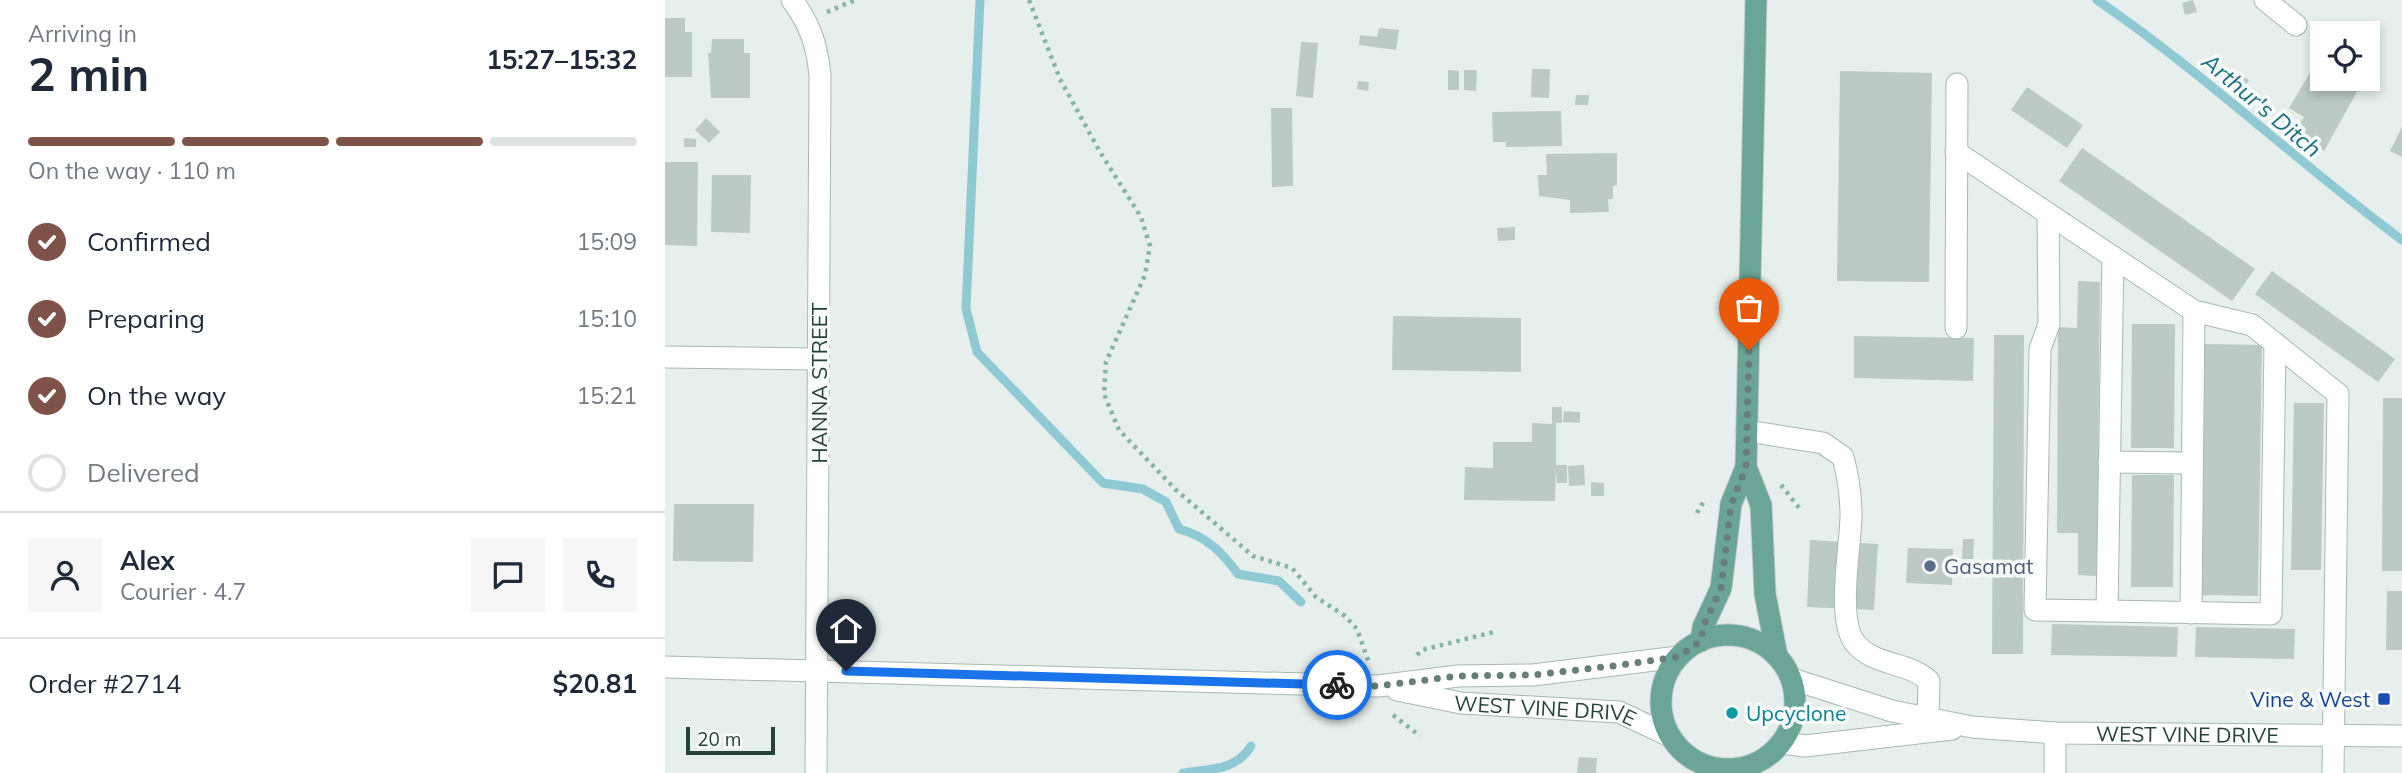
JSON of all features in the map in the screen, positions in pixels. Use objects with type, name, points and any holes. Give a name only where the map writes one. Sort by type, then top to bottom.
[{"type":"main road","points":[[1701,641],[1703,627],[1721,588],[1731,505],[1746,467],[1756,0]]},
{"type":"main road","points":[[1746,467],[1761,505],[1765,594],[1777,656]]},
{"type":"main road","points":[[1735,636],[1760,644],[1777,656],[1792,679],[1794,709],[1791,726],[1774,757],[1751,765],[1729,768],[1689,764],[1670,736],[1663,719],[1661,702],[1663,684],[1678,657],[1701,641],[1735,636]]},
{"type":"street","name":"HANNA STREET","points":[[792,0],[807,20],[814,38],[820,75],[816,773]]},
{"type":"street","points":[[2265,0],[2296,25]]},
{"type":"street","points":[[1956,328],[1957,84]]},
{"type":"street","points":[[1956,152],[2194,312],[2252,325],[2338,394],[2333,773]]},
{"type":"street","points":[[2048,214],[2049,324],[2040,349],[2035,610],[2271,614],[2275,343]]},
{"type":"street","points":[[2107,611],[2113,257]]},
{"type":"street","points":[[2190,613],[2194,312]]},
{"type":"street","points":[[665,357],[819,359]]},
{"type":"street","points":[[1747,431],[1823,443],[1843,457],[1851,517],[1846,620],[1853,641],[1873,659],[1901,669],[1918,671],[1929,681],[1928,718]]},
{"type":"street","points":[[2109,462],[2192,463]]},
{"type":"street","name":"WEST VINE DRIVE","points":[[665,667],[1378,686],[1458,676],[1533,675],[1678,657]]},
{"type":"street","name":"WEST VINE DRIVE","points":[[1792,679],[1892,711],[1972,727],[2055,733],[2402,736]]},
{"type":"street","name":"WEST VINE DRIVE","points":[[1378,686],[1461,704],[1619,712],[1670,736]]},
{"type":"street","name":"WEST VINE DRIVE","points":[[1774,757],[1805,746],[1972,727]]},
{"type":"street","points":[[2055,733],[2055,773]]},
{"type":"path","points":[[1029,0],[1060,79],[1100,152],[1141,217],[1150,246],[1145,275],[1106,362],[1104,394],[1119,430],[1176,489],[1253,556],[1292,568],[1316,597],[1345,616],[1357,629],[1378,686]]},
{"type":"building","points":[[2193,0],[2197,12],[2185,15],[2182,3]]},
{"type":"building","points":[[665,18],[685,18],[685,32],[692,32],[692,77],[665,77]]},
{"type":"building","points":[[1379,28],[1399,30],[1396,50],[1359,45],[1360,35],[1377,37]]},
{"type":"building","points":[[712,39],[744,39],[744,53],[750,53],[750,98],[711,98],[708,53],[711,53]]},
{"type":"building","points":[[1301,42],[1318,43],[1313,98],[1296,96]]},
{"type":"building","points":[[1532,69],[1550,69],[1549,98],[1531,97]]},
{"type":"building","points":[[2232,69],[2249,80],[2244,88],[2227,76]]},
{"type":"building","points":[[1448,70],[1459,71],[1459,90],[1448,90]]},
{"type":"building","points":[[1464,70],[1477,70],[1476,91],[1464,90]]},
{"type":"building","points":[[1840,71],[1932,73],[1929,282],[1837,281]]},
{"type":"building","points":[[2310,73],[2310,91],[2357,91],[2324,151],[2294,135],[2304,117],[2289,108]]},
{"type":"building","points":[[1358,81],[1369,82],[1368,91],[1357,89]]},
{"type":"building","points":[[2027,87],[2083,125],[2067,148],[2011,110]]},
{"type":"building","points":[[1576,95],[1589,95],[1588,105],[1575,105]]},
{"type":"building","points":[[1271,108],[1292,108],[1293,186],[1272,187]]},
{"type":"building","points":[[1561,111],[1562,146],[1506,147],[1506,142],[1493,142],[1492,112]]},
{"type":"building","points":[[706,118],[720,132],[709,143],[695,130]]},
{"type":"building","points":[[2402,127],[2402,157],[2390,151]]},
{"type":"building","points":[[684,138],[696,139],[696,147],[684,147]]},
{"type":"building","points":[[2082,148],[2255,269],[2232,301],[2059,181]]},
{"type":"building","points":[[1617,153],[1617,185],[1613,186],[1613,199],[1608,199],[1609,212],[1570,213],[1570,200],[1539,196],[1538,175],[1547,175],[1546,154]]},
{"type":"building","points":[[665,162],[698,162],[697,246],[665,245]]},
{"type":"building","points":[[712,175],[751,175],[750,233],[711,232]]},
{"type":"building","points":[[1515,227],[1515,240],[1498,241],[1497,228]]},
{"type":"building","points":[[2272,271],[2395,359],[2378,382],[2255,294]]},
{"type":"building","points":[[2078,281],[2100,282],[2097,576],[2078,575],[2078,533],[2057,533],[2058,327],[2077,328]]},
{"type":"building","points":[[1393,316],[1521,318],[1521,372],[1392,370]]},
{"type":"building","points":[[2132,324],[2175,324],[2174,448],[2131,448]]},
{"type":"building","points":[[1994,335],[2024,335],[2023,654],[1992,654]]},
{"type":"building","points":[[1854,336],[1974,338],[1973,381],[1854,378]]},
{"type":"building","points":[[2205,344],[2262,345],[2258,596],[2202,595]]},
{"type":"building","points":[[2383,398],[2402,398],[2402,571],[2382,571]]},
{"type":"building","points":[[2294,403],[2324,403],[2321,570],[2291,570]]},
{"type":"building","points":[[1552,407],[1562,407],[1562,423],[1556,423],[1556,465],[1567,465],[1567,483],[1557,483],[1556,470],[1555,501],[1464,500],[1465,467],[1493,468],[1493,442],[1532,442],[1532,423],[1552,424]]},
{"type":"building","points":[[1564,411],[1580,412],[1580,423],[1563,422]]},
{"type":"building","points":[[1584,465],[1585,485],[1569,486],[1568,466]]},
{"type":"building","points":[[2132,475],[2174,475],[2173,587],[2131,587]]},
{"type":"building","points":[[1591,482],[1604,483],[1604,496],[1591,496]]},
{"type":"building","points":[[674,504],[754,504],[753,562],[673,561]]},
{"type":"building","points":[[1963,539],[1974,539],[1973,559],[1962,559]]},
{"type":"building","points":[[1810,540],[1878,544],[1874,610],[1807,607]]},
{"type":"building","name":"Gasamat","points":[[1908,548],[1953,549],[1952,585],[1906,583]]},
{"type":"building","points":[[2387,591],[2402,591],[2402,650],[2386,650]]},
{"type":"building","points":[[2052,624],[2178,627],[2177,657],[2051,655]]},
{"type":"building","points":[[2196,627],[2295,629],[2294,659],[2195,657]]},
{"type":"building","points":[[1579,757],[1597,758],[1596,773],[1577,773]]},
{"type":"waterway","points":[[980,0],[966,309],[977,352],[1103,483],[1143,489],[1166,502],[1179,529],[1213,546],[1238,574],[1279,581],[1301,602]]},
{"type":"waterway","name":"Arthur's Ditch","points":[[2097,0],[2175,57],[2402,240]]},
{"type":"waterway","points":[[1183,773],[1230,764],[1238,760],[1251,746]]},
{"type":"way so far","points":[[1337,685],[1378,686],[1458,676],[1533,675],[1621,665],[1655,658],[1678,657],[1701,641],[1703,627],[1721,588],[1727,557],[1731,505],[1746,467],[1749,350]]},
{"type":"place","name":"Gasamat","points":[[1930,566]]},
{"type":"place","name":"Vine & West","points":[[2384,699]]},
{"type":"place","name":"Upcyclone","points":[[1732,713]]},
{"type":"route","points":[[846,671],[1337,685]]}]
